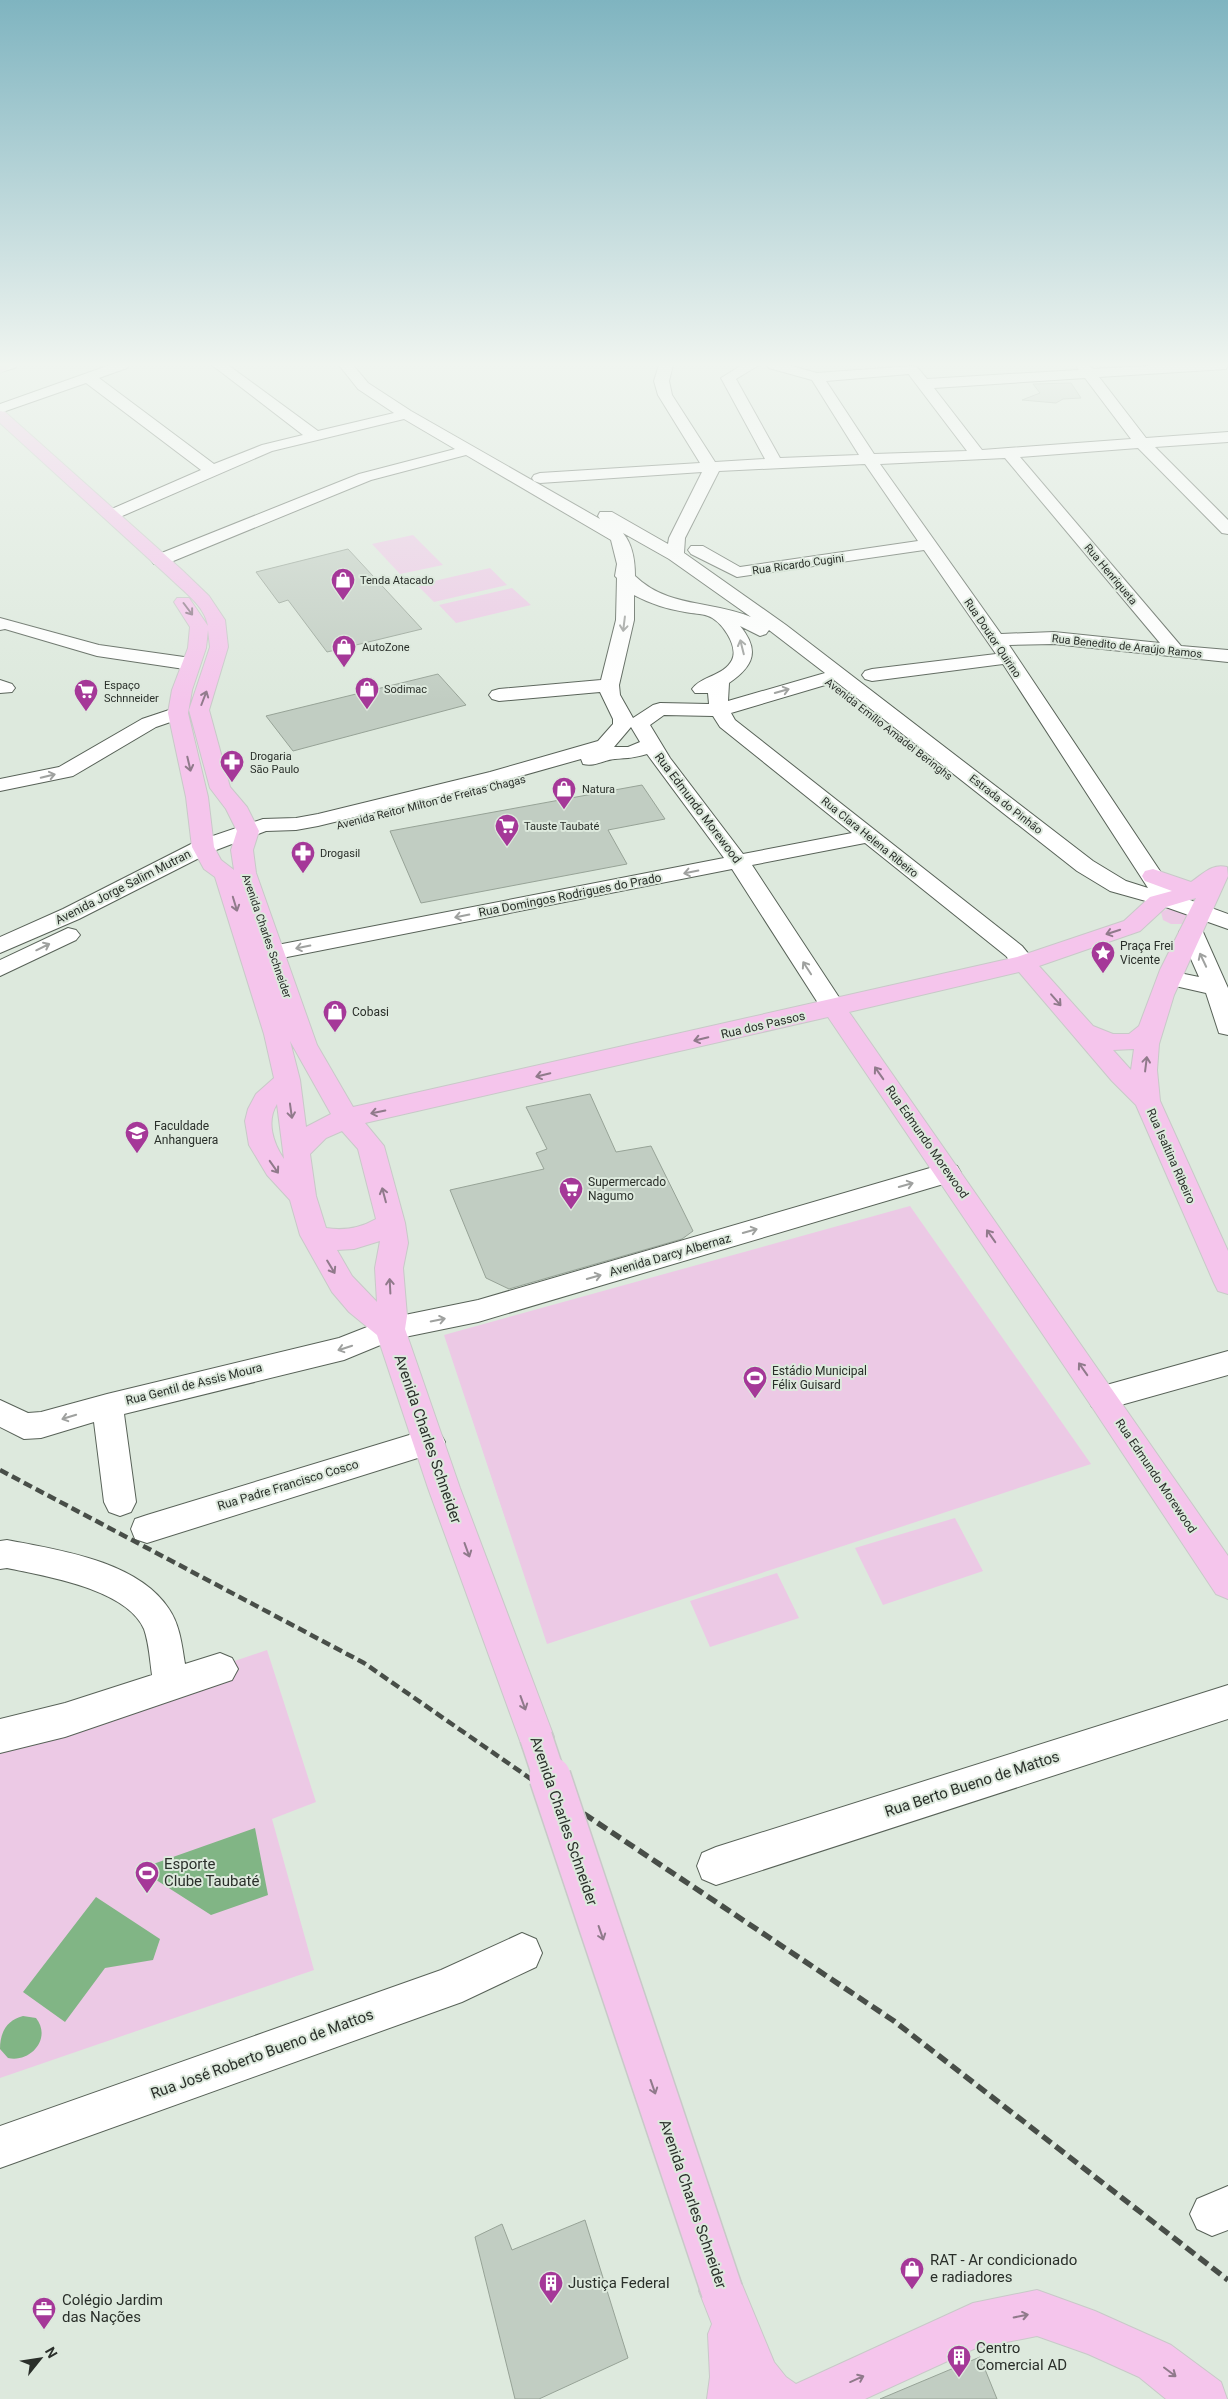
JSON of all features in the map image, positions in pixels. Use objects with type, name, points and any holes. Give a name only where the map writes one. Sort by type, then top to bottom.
[{"type":"main road","points":[[49,477],[186,606],[199,627],[197,648],[182,690],[178,714],[208,855]]},
{"type":"main road","name":"Avenida Charles Schneider","points":[[70,477],[203,600],[216,620],[219,647],[199,710],[220,788],[236,808],[251,835],[245,873],[304,1045],[346,1118],[371,1146],[391,1222],[394,1243],[389,1268],[392,1316],[390,1329],[444,1488],[550,1779],[726,2303],[756,2378],[769,2394],[779,2399]]},
{"type":"main road","points":[[199,817],[216,810],[236,808]]},
{"type":"main road","name":"Avenida Charles Schneider","points":[[208,855],[226,874],[276,1034],[287,1080],[302,1196],[314,1235],[342,1284],[359,1304],[390,1329]]},
{"type":"main road","name":"Rua Isaltina Ribeiro","points":[[1224,865],[1194,912],[1151,1028],[1144,1070],[1147,1101],[1228,1283]]},
{"type":"main road","points":[[1149,871],[1194,912]]},
{"type":"main road","name":"Rua dos Passos","points":[[346,1118],[834,1008],[1024,962],[1132,926],[1158,902],[1168,900]]},
{"type":"main road","points":[[1024,962],[1087,1033],[1121,1075],[1147,1101]]},
{"type":"main road","name":"Rua Edmundo Morewood","points":[[834,1008],[1103,1398],[1228,1584]]},
{"type":"main road","points":[[1087,1033],[1105,1041],[1126,1043],[1144,1037],[1151,1028]]},
{"type":"main road","points":[[287,1080],[270,1096],[260,1109],[258,1124],[270,1161],[284,1180],[302,1196]]},
{"type":"main road","points":[[296,1151],[317,1132],[346,1118]]},
{"type":"main road","points":[[314,1235],[328,1240],[344,1242],[363,1238],[391,1222]]},
{"type":"main road","name":"Avenida Charles Schneider","points":[[726,2303],[733,2377],[730,2399]]},
{"type":"main road","points":[[813,2399],[973,2326],[1037,2313],[1095,2334],[1155,2361],[1204,2399]]},
{"type":"street","points":[[113,515],[197,477]]},
{"type":"street","points":[[160,560],[365,477]]},
{"type":"street","points":[[515,477],[610,531],[620,541],[625,570],[626,620],[608,685],[610,696],[623,719],[623,725],[605,745]]},
{"type":"street","points":[[540,478],[560,477]]},
{"type":"street","points":[[625,570],[633,558],[676,546],[708,477]]},
{"type":"street","name":"Rua Doutor Quirino","points":[[881,477],[996,640],[1168,900]]},
{"type":"street","name":"Rua Henriqueta","points":[[1029,477],[1175,650]]},
{"type":"street","points":[[1176,477],[1228,529]]},
{"type":"street","points":[[540,478],[676,546]]},
{"type":"street","name":"Rua Ricardo Cugini","points":[[676,546],[737,572],[755,572],[928,544]]},
{"type":"street","name":"Estrada do Pinhão","points":[[676,546],[714,584],[780,629],[1085,866],[1118,886],[1168,900],[1194,912],[1228,922]]},
{"type":"street","name":"Avenida Emílio Amadei Beringhs","points":[[625,570],[635,589],[644,595],[668,604],[714,611],[753,624],[1031,840],[1131,910],[1138,919]]},
{"type":"street","points":[[668,604],[686,604],[700,601],[714,584]]},
{"type":"street","points":[[660,709],[719,682],[741,664],[744,646],[739,636],[714,611],[714,584]]},
{"type":"street","points":[[0,625],[3,623],[97,650],[191,664]]},
{"type":"street","name":"Rua Benedito de Araújo Ramos","points":[[996,640],[1054,638],[1228,656]]},
{"type":"street","points":[[872,675],[1007,658]]},
{"type":"street","points":[[618,709],[719,710],[825,679]]},
{"type":"street","points":[[719,682],[717,698],[719,710]]},
{"type":"street","points":[[499,695],[608,685]]},
{"type":"street","name":"Rua Edmundo Morewood","points":[[660,709],[639,723],[650,743],[738,863],[834,1008]]},
{"type":"street","name":"Rua Clara Helena Ribeiro","points":[[719,710],[727,723],[1014,951],[1024,962]]},
{"type":"street","points":[[0,785],[66,772],[149,723],[178,714]]},
{"type":"street","name":"Avenida Reitor Milton de Freitas Chagas","points":[[208,855],[251,835],[496,777],[627,737],[650,743]]},
{"type":"street","name":"Avenida Reitor Milton de Freitas Chagas","points":[[251,835],[463,796],[612,754],[630,753],[650,743]]},
{"type":"street","name":"Rua Domingos Rodrigues do Prado","points":[[272,953],[868,836]]},
{"type":"street","name":"Avenida Jorge Salim Mutran","points":[[6,952],[74,922],[208,855]]},
{"type":"street","points":[[1118,886],[1142,884],[1147,878],[1149,871]]},
{"type":"street","points":[[1194,912],[1228,1027]]},
{"type":"street","points":[[1170,978],[1216,988]]},
{"type":"street","name":"Avenida Darcy Albernaz","points":[[390,1329],[478,1311],[948,1173]]},
{"type":"street","name":"Rua Gentil de Assis Moura","points":[[0,1412],[24,1426],[31,1427],[107,1406],[344,1348],[390,1329]]},
{"type":"street","points":[[1103,1398],[1228,1362]]},
{"type":"street","points":[[107,1406],[120,1502]]},
{"type":"street","name":"Rua Padre Francisco Cosco","points":[[147,1529],[429,1442]]},
{"type":"street","points":[[0,1555],[6,1554],[84,1570],[136,1595],[158,1621],[171,1685]]},
{"type":"street","points":[[0,1736],[65,1720],[220,1669]]},
{"type":"street","name":"Rua Berto Bueno de Mattos","points":[[716,1866],[1228,1702]]},
{"type":"street","name":"Rua José Roberto Bueno de Mattos","points":[[0,2147],[448,1988],[522,1953]]},
{"type":"shaded area","points":[[413,535],[443,565],[400,574],[372,544]]},
{"type":"shaded area","points":[[490,568],[507,585],[434,602],[417,585]]},
{"type":"shaded area","points":[[512,588],[531,605],[456,623],[439,605]]},
{"type":"shaded area","points":[[1170,908],[1187,914],[1188,917],[1184,924],[1171,924],[1163,920],[1161,912]]},
{"type":"shaded area","name":"Estádio Municipal Félix Guisard","points":[[910,1206],[1091,1464],[547,1644],[444,1335]]},
{"type":"shaded area","points":[[955,1518],[983,1571],[883,1605],[855,1548]]},
{"type":"shaded area","points":[[777,1573],[799,1618],[710,1647],[690,1601]]},
{"type":"shaded area","name":"Esporte Clube Taubaté","points":[[267,1650],[316,1802],[272,1819],[314,1970],[0,2078],[0,1740]]},
{"type":"shaded area","points":[[255,1828],[268,1895],[211,1915],[139,1869]]},
{"type":"shaded area","points":[[96,1897],[160,1939],[153,1960],[105,1968],[65,2022],[23,1992]]},
{"type":"shaded area","points":[[23,2016],[36,2018],[42,2033],[40,2041],[31,2053],[24,2057],[8,2058],[0,2049],[1,2037],[5,2028],[13,2020]]},
{"type":"building","name":"Tenda Atacado","points":[[348,549],[422,629],[327,652],[288,600],[279,603],[256,572]]},
{"type":"building","name":"Sodimac","points":[[438,674],[466,705],[293,751],[266,716]]},
{"type":"building","name":"Tauste Taubaté","points":[[642,785],[665,819],[608,830],[627,864],[421,903],[390,831]]},
{"type":"building","name":"Supermercado Nagumo","points":[[590,1094],[616,1152],[651,1146],[693,1231],[682,1239],[509,1289],[486,1278],[450,1190],[544,1169],[536,1153],[547,1149],[526,1107]]},
{"type":"building","name":"Justiça Federal","points":[[585,2220],[628,2358],[539,2399],[515,2399],[475,2237],[502,2224],[512,2250]]},
{"type":"building","name":"Centro Comercial AD","points":[[980,2357],[997,2399],[880,2399]]},
{"type":"railway","points":[[0,1470],[364,1663],[531,1779]]},
{"type":"railway","points":[[529,1777],[894,2021],[1228,2280]]},
{"type":"place","name":"Tenda Atacado","points":[[343,601]]},
{"type":"place","name":"AutoZone","points":[[344,668]]},
{"type":"place","name":"Sodimac","points":[[367,710]]},
{"type":"place","name":"Espaço Schnneider","points":[[86,712]]},
{"type":"place","name":"Drogaria São Paulo","points":[[232,783]]},
{"type":"place","name":"Natura","points":[[564,810]]},
{"type":"place","name":"Tauste Taubaté","points":[[507,847]]},
{"type":"place","name":"Drogasil","points":[[303,874]]},
{"type":"place","name":"Praça Frei Vicente","points":[[1103,974]]},
{"type":"place","name":"Cobasi","points":[[335,1033]]},
{"type":"place","name":"Faculdade Anhanguera","points":[[137,1154]]},
{"type":"place","name":"Supermercado Nagumo","points":[[571,1210]]},
{"type":"place","name":"Estádio Municipal Félix Guisard","points":[[755,1399]]},
{"type":"place","name":"Esporte Clube Taubaté","points":[[147,1894]]},
{"type":"place","name":"RAT - Ar condicionado e radiadores","points":[[912,2290]]},
{"type":"place","name":"Justiça Federal","points":[[551,2304]]},
{"type":"place","name":"Colégio Jardim das Nações","points":[[44,2330]]},
{"type":"place","name":"Centro Comercial AD","points":[[959,2378]]}]
